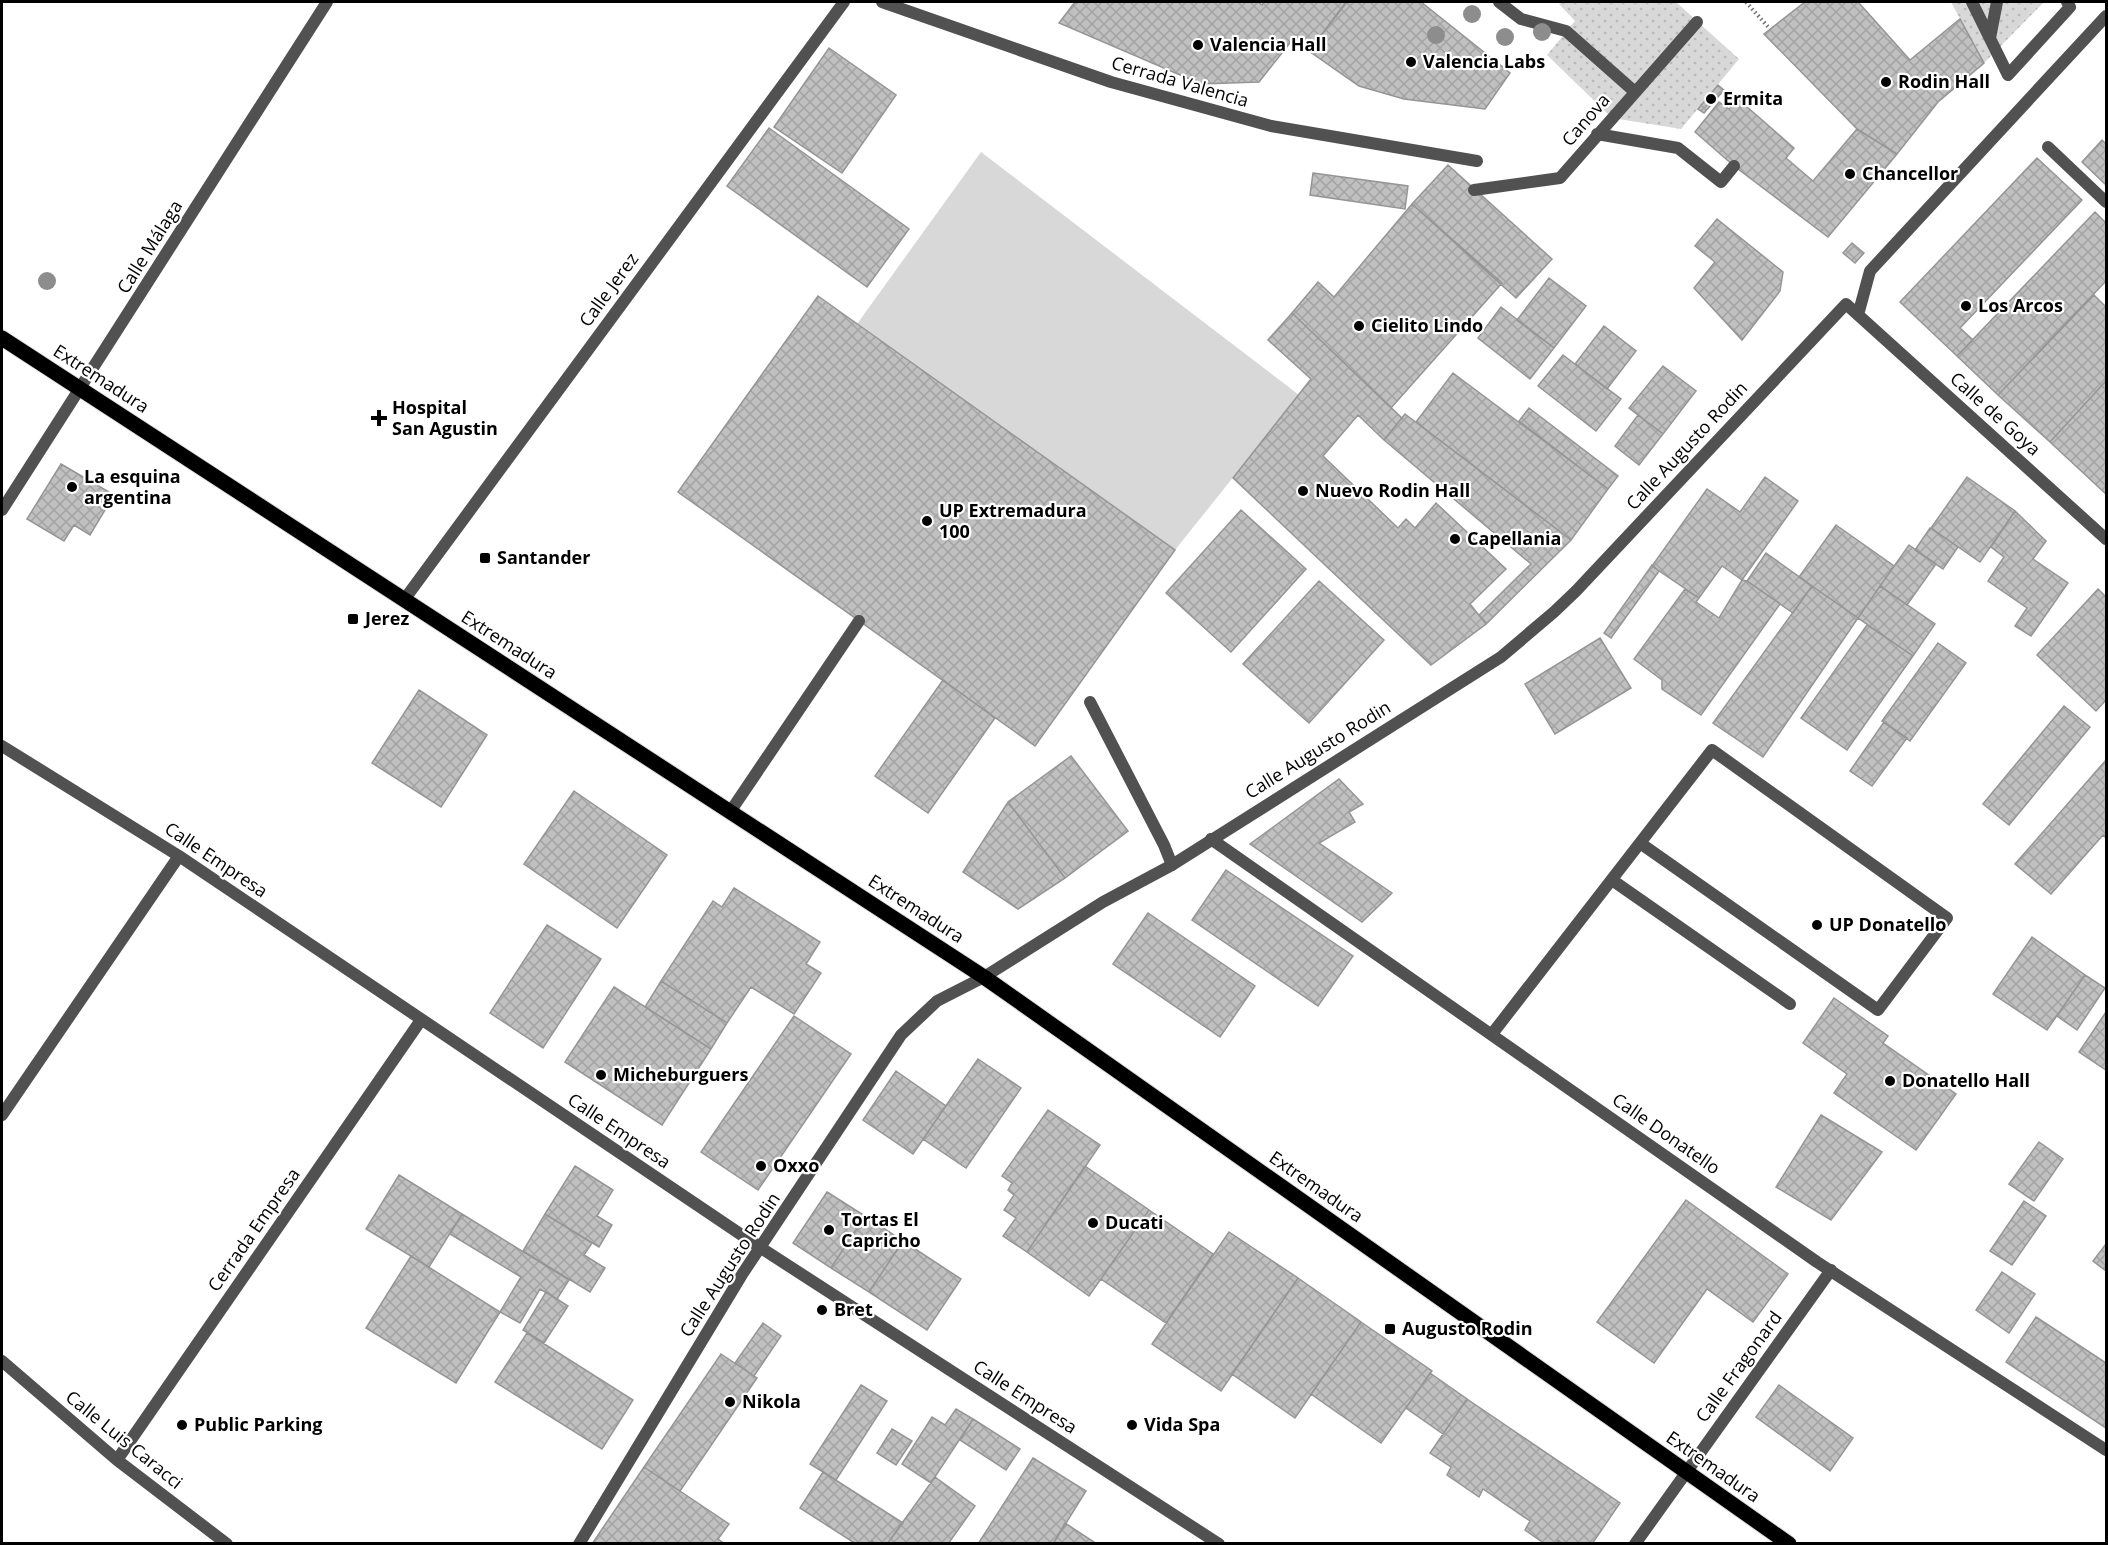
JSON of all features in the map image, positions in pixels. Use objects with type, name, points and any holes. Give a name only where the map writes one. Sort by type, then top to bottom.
[{"type":"main road","name":"Extremadura","points":[[2,338],[984,977],[1789,1544]]},
{"type":"street","name":"Calle Málaga","points":[[2,510],[327,2]]},
{"type":"street","name":"Calle Jerez","points":[[404,600],[844,2]]},
{"type":"street","name":"Cerrada Valencia","points":[[882,2],[1111,82],[1271,126],[1477,161]]},
{"type":"street","points":[[1499,2],[1521,19],[1566,31],[1635,92]]},
{"type":"street","points":[[1972,2],[2008,75],[2070,7],[2067,2]]},
{"type":"street","points":[[1990,38],[1997,2]]},
{"type":"street","points":[[1858,315],[1870,272],[2106,16]]},
{"type":"street","name":"Canova","points":[[1474,190],[1560,178],[1697,22]]},
{"type":"street","points":[[1597,134],[1677,148],[1721,182],[1734,166]]},
{"type":"street","points":[[2048,147],[2106,202]]},
{"type":"street","name":"Calle Augusto Rodin","points":[[579,1544],[743,1273],[901,1035],[937,1001],[984,977],[1103,902],[1172,865],[1501,657],[1576,591],[1846,304],[1858,315]]},
{"type":"street","name":"Calle de Goya","points":[[1858,315],[2106,539]]},
{"type":"street","points":[[730,812],[859,621]]},
{"type":"street","points":[[1090,702],[1164,845],[1172,865]]},
{"type":"street","name":"Calle Empresa","points":[[2,746],[179,856],[761,1248],[1205,1540],[1219,1544]]},
{"type":"street","points":[[1492,1034],[1712,750],[1947,918],[1878,1010],[1640,843]]},
{"type":"street","name":"Calle Donatello","points":[[1211,839],[1831,1270],[2106,1450]]},
{"type":"street","points":[[2,1115],[179,856]]},
{"type":"street","points":[[1612,880],[1790,1004]]},
{"type":"street","name":"Cerrada Empresa","points":[[117,1460],[421,1020]]},
{"type":"street","name":"Calle Fragonard","points":[[1635,1544],[1831,1270]]},
{"type":"street","name":"Calle Luis Caracci","points":[[2,1361],[117,1460],[227,1544]]},
{"type":"path","points":[[1746,2],[1770,29]]},
{"type":"shaded area","points":[[1562,2],[1676,2],[1697,21],[1635,91],[1567,30],[1575,21],[1559,4]]},
{"type":"shaded area","points":[[1951,2],[2044,2],[1984,63]]},
{"type":"shaded area","points":[[1699,23],[1739,59],[1681,129],[1612,118]]},
{"type":"shaded area","points":[[1566,32],[1633,92],[1611,117],[1547,55]]},
{"type":"shaded area","points":[[981,152],[1299,395],[1175,550],[857,324]]},
{"type":"building","name":"Valencia Hall","points":[[1075,2],[1258,2],[1262,5],[1264,2],[1347,2],[1309,51],[1293,39],[1259,82],[1201,84],[1059,23]]},
{"type":"building","name":"Valencia Labs","points":[[1346,2],[1421,2],[1510,73],[1485,109],[1404,99],[1359,86],[1309,51]]},
{"type":"building","name":"Rodin Hall","points":[[1805,2],[1861,2],[1859,3],[1910,60],[1960,19],[1984,63],[1938,102],[1897,154],[1857,129],[1764,34]]},
{"type":"building","points":[[829,48],[896,95],[842,173],[774,127]]},
{"type":"building","name":"Ermita","points":[[1718,85],[1724,90],[1704,113],[1698,109]]},
{"type":"building","name":"Chancellor","points":[[1738,99],[1794,148],[1786,158],[1813,181],[1857,129],[1897,154],[1828,237],[1734,166],[1695,132],[1719,102],[1729,109]]},
{"type":"building","points":[[769,128],[909,229],[867,287],[727,186]]},
{"type":"building","points":[[2102,140],[2106,144],[2106,185],[2082,162]]},
{"type":"building","points":[[2037,158],[2082,200],[1960,328],[1973,340],[1957,356],[1900,302]]},
{"type":"building","points":[[1448,165],[1552,259],[1516,298],[1412,204]]},
{"type":"building","points":[[1313,173],[1408,186],[1405,209],[1310,195]]},
{"type":"building","points":[[1412,204],[1502,283],[1391,408],[1292,313],[1318,282],[1334,297]]},
{"type":"building","points":[[2095,212],[2106,223],[2106,281],[1998,395],[1957,356]]},
{"type":"building","points":[[1717,219],[1783,272],[1780,291],[1742,340],[1694,288],[1715,262],[1695,246]]},
{"type":"building","points":[[1852,243],[1864,253],[1855,263],[1843,253]]},
{"type":"building","points":[[1549,278],[1586,306],[1554,348],[1517,320]]},
{"type":"building","points":[[2094,295],[2106,307],[2106,381],[2050,442],[1998,395]]},
{"type":"building","name":"UP Extremadura 100","points":[[818,296],[1175,550],[1035,746],[678,492]]},
{"type":"building","points":[[1501,307],[1554,348],[1530,379],[1478,338]]},
{"type":"building","name":"Nuevo Rodin Hall","points":[[1292,313],[1402,418],[1384,440],[1358,415],[1323,456],[1398,528],[1406,519],[1415,528],[1436,503],[1506,569],[1470,604],[1486,624],[1431,665],[1233,478],[1311,379],[1268,340]]},
{"type":"building","points":[[1604,326],[1636,351],[1607,389],[1575,364]]},
{"type":"building","points":[[1563,355],[1621,399],[1596,431],[1538,386]]},
{"type":"building","points":[[1663,366],[1696,391],[1663,434],[1629,408]]},
{"type":"building","points":[[1453,373],[1608,489],[1571,540],[1416,422]]},
{"type":"building","points":[[2106,381],[2106,494],[2050,442]]},
{"type":"building","points":[[1529,408],[1618,476],[1608,489],[1519,421]]},
{"type":"building","name":"Nuevo Rodin Hall","points":[[1405,414],[1571,540],[1486,624],[1479,615],[1531,564],[1384,440]]},
{"type":"building","points":[[1638,415],[1663,434],[1639,465],[1615,446]]},
{"type":"building","points":[[61,464],[114,495],[90,535],[74,525],[64,541],[27,519]]},
{"type":"building","points":[[1765,477],[1798,501],[1742,580],[1722,566],[1699,598],[1652,566],[1707,489],[1740,512]]},
{"type":"building","points":[[1967,477],[2015,511],[1980,562],[1931,528]]},
{"type":"building","points":[[1241,510],[1306,569],[1231,652],[1166,593]]},
{"type":"building","points":[[2015,511],[2046,541],[2033,559],[2068,583],[2031,636],[2015,626],[2027,608],[1988,581],[2004,557],[1991,547]]},
{"type":"building","points":[[1836,525],[1894,566],[1858,618],[1799,577]]},
{"type":"building","points":[[1930,528],[1958,547],[1943,569],[1915,550]]},
{"type":"building","points":[[1909,545],[1936,564],[1907,605],[1880,586]]},
{"type":"building","points":[[1766,553],[1812,586],[1793,613],[1747,581]]},
{"type":"building","points":[[1652,565],[1659,571],[1611,638],[1604,633]]},
{"type":"building","points":[[1742,580],[1747,581],[1780,604],[1701,715],[1662,689],[1662,680],[1634,659],[1685,589],[1699,598],[1696,602],[1719,618]]},
{"type":"building","points":[[1319,581],[1384,640],[1309,723],[1243,664]]},
{"type":"building","points":[[1812,586],[1858,618],[1763,757],[1713,723]]},
{"type":"building","points":[[1880,586],[1935,624],[1913,656],[1858,618]]},
{"type":"building","points":[[2098,589],[2106,597],[2106,700],[2096,711],[2037,655]]},
{"type":"building","points":[[1867,625],[1913,656],[1847,750],[1801,718]]},
{"type":"building","points":[[1600,638],[1631,688],[1555,734],[1525,684]]},
{"type":"building","points":[[1938,643],[1966,663],[1910,741],[1882,721]]},
{"type":"building","points":[[943,680],[995,718],[928,813],[875,776]]},
{"type":"building","points":[[419,690],[487,735],[441,807],[372,763]]},
{"type":"building","points":[[2064,706],[2090,727],[2009,825],[1983,804]]},
{"type":"building","points":[[1884,722],[1907,738],[1872,786],[1850,771]]},
{"type":"building","points":[[1071,756],[1128,831],[1065,878],[1008,802]]},
{"type":"building","points":[[2106,760],[2106,838],[2103,835],[2051,894],[2015,864]]},
{"type":"building","points":[[1339,779],[1363,804],[1349,812],[1355,822],[1319,843],[1392,893],[1362,922],[1250,844]]},
{"type":"building","points":[[574,791],[667,855],[617,928],[524,864]]},
{"type":"building","points":[[1008,802],[1065,878],[1018,909],[963,872]]},
{"type":"building","points":[[1226,870],[1353,956],[1318,1006],[1192,920]]},
{"type":"building","points":[[734,888],[820,942],[806,964],[821,973],[794,1014],[751,987],[727,1023],[661,981],[713,901],[722,907]]},
{"type":"building","points":[[1148,913],[1255,986],[1220,1037],[1113,964]]},
{"type":"building","points":[[547,925],[601,959],[543,1048],[490,1013]]},
{"type":"building","points":[[2032,937],[2085,975],[2047,1030],[1993,994]]},
{"type":"building","points":[[2085,975],[2105,988],[2077,1030],[2057,1016]]},
{"type":"building","points":[[661,981],[727,1023],[711,1049],[645,1007]]},
{"type":"building","points":[[614,987],[711,1049],[662,1125],[565,1062]]},
{"type":"building","name":"Donatello Hall","points":[[1834,998],[1888,1036],[1883,1043],[1956,1094],[1916,1150],[1834,1093],[1847,1074],[1803,1043]]},
{"type":"building","points":[[2106,1012],[2106,1070],[2079,1052]]},
{"type":"building","points":[[794,1016],[851,1054],[758,1190],[701,1152]]},
{"type":"building","points":[[978,1059],[1021,1088],[966,1168],[923,1139]]},
{"type":"building","points":[[896,1071],[946,1106],[913,1154],[863,1120]]},
{"type":"building","points":[[1048,1110],[1100,1145],[1027,1252],[1003,1236],[1016,1218],[1004,1210],[1014,1195],[1008,1190],[1012,1183],[1002,1176]]},
{"type":"building","points":[[1821,1115],[1882,1152],[1831,1220],[1776,1187]]},
{"type":"building","points":[[2039,1142],[2063,1159],[2034,1201],[2009,1184]]},
{"type":"building","points":[[575,1166],[613,1190],[597,1216],[612,1225],[599,1247],[545,1214]]},
{"type":"building","name":"Ducati","points":[[1085,1166],[1149,1210],[1089,1296],[1027,1252]]},
{"type":"building","points":[[399,1175],[462,1214],[429,1267],[366,1229]]},
{"type":"building","name":"Tortas El Capricho","points":[[827,1192],[865,1216],[831,1268],[793,1243]]},
{"type":"building","points":[[1686,1200],[1788,1274],[1753,1322],[1707,1289],[1654,1363],[1597,1322]]},
{"type":"building","points":[[2024,1201],[2046,1216],[2012,1265],[1990,1251]]},
{"type":"building","points":[[1149,1210],[1213,1254],[1166,1323],[1101,1279]]},
{"type":"building","points":[[462,1214],[569,1280],[557,1299],[540,1289],[520,1323],[500,1312],[521,1277],[450,1234]]},
{"type":"building","points":[[545,1214],[592,1243],[584,1255],[605,1268],[590,1292],[523,1251]]},
{"type":"building","points":[[865,1216],[903,1241],[869,1292],[831,1268]]},
{"type":"building","points":[[1229,1232],[1298,1278],[1221,1391],[1152,1344]]},
{"type":"building","points":[[903,1241],[961,1279],[927,1330],[869,1292]]},
{"type":"building","points":[[2106,1244],[2106,1271],[2093,1261]]},
{"type":"building","points":[[411,1256],[500,1312],[456,1383],[366,1328]]},
{"type":"building","points":[[2002,1272],[2035,1294],[2009,1333],[1976,1310]]},
{"type":"building","points":[[1298,1278],[1361,1322],[1295,1418],[1232,1374]]},
{"type":"building","points":[[546,1292],[568,1306],[544,1343],[523,1330]]},
{"type":"building","points":[[2036,1317],[2106,1363],[2106,1428],[2006,1362]]},
{"type":"building","points":[[1361,1322],[1432,1371],[1381,1443],[1311,1394]]},
{"type":"building","points":[[763,1323],[781,1336],[754,1376],[735,1363]]},
{"type":"building","points":[[527,1333],[633,1400],[602,1449],[495,1382]]},
{"type":"building","points":[[721,1354],[757,1378],[680,1491],[644,1467]]},
{"type":"building","points":[[1430,1373],[1467,1399],[1443,1434],[1406,1408]]},
{"type":"building","points":[[861,1385],[887,1401],[836,1480],[810,1464]]},
{"type":"building","points":[[1779,1385],[1853,1438],[1830,1471],[1756,1417]]},
{"type":"building","points":[[1467,1399],[1620,1503],[1592,1544],[1563,1544],[1558,1540],[1556,1544],[1545,1544],[1525,1530],[1530,1521],[1483,1489],[1479,1497],[1447,1475],[1451,1467],[1430,1453]]},
{"type":"building","points":[[956,1409],[973,1419],[931,1483],[902,1464],[932,1417],[945,1425]]},
{"type":"building","points":[[973,1419],[1020,1449],[1006,1470],[960,1440]]},
{"type":"building","points":[[892,1429],[912,1441],[896,1465],[877,1453]]},
{"type":"building","points":[[1033,1458],[1086,1491],[1053,1544],[978,1544]]},
{"type":"building","points":[[644,1467],[729,1524],[718,1539],[725,1544],[592,1544]]},
{"type":"building","points":[[823,1472],[903,1523],[887,1544],[875,1544],[872,1541],[870,1544],[856,1544],[800,1508]]},
{"type":"building","points":[[935,1477],[975,1506],[948,1544],[887,1544]]},
{"type":"building","points":[[1065,1523],[1097,1544],[1053,1544]]},
{"type":"place","name":"Valencia Hall","points":[[1198,45]]},
{"type":"place","name":"Valencia Labs","points":[[1411,62]]},
{"type":"place","name":"Rodin Hall","points":[[1886,82]]},
{"type":"place","name":"Ermita","points":[[1711,99]]},
{"type":"place","name":"Chancellor","points":[[1850,174]]},
{"type":"place","name":"Los Arcos","points":[[1966,306]]},
{"type":"place","name":"Cielito Lindo","points":[[1359,326]]},
{"type":"place","name":"Hospital San Agustin","points":[[379,418]]},
{"type":"place","name":"La esquina argentina","points":[[72,487]]},
{"type":"place","name":"Nuevo Rodin Hall","points":[[1303,491]]},
{"type":"place","name":"UP Extremadura 100","points":[[927,521]]},
{"type":"place","name":"Capellania","points":[[1455,539]]},
{"type":"place","name":"Santander","points":[[485,558]]},
{"type":"place","name":"Jerez","points":[[353,619]]},
{"type":"place","name":"UP Donatello","points":[[1817,925]]},
{"type":"place","name":"Micheburguers","points":[[601,1075]]},
{"type":"place","name":"Donatello Hall","points":[[1890,1081]]},
{"type":"place","name":"Oxxo","points":[[761,1166]]},
{"type":"place","name":"Ducati","points":[[1093,1223]]},
{"type":"place","name":"Tortas El Capricho","points":[[829,1230]]},
{"type":"place","name":"Bret","points":[[822,1310]]},
{"type":"place","name":"Augusto Rodin","points":[[1390,1329]]},
{"type":"place","name":"Nikola","points":[[730,1402]]},
{"type":"place","name":"Public Parking","points":[[182,1425]]},
{"type":"place","name":"Vida Spa","points":[[1132,1425]]}]
